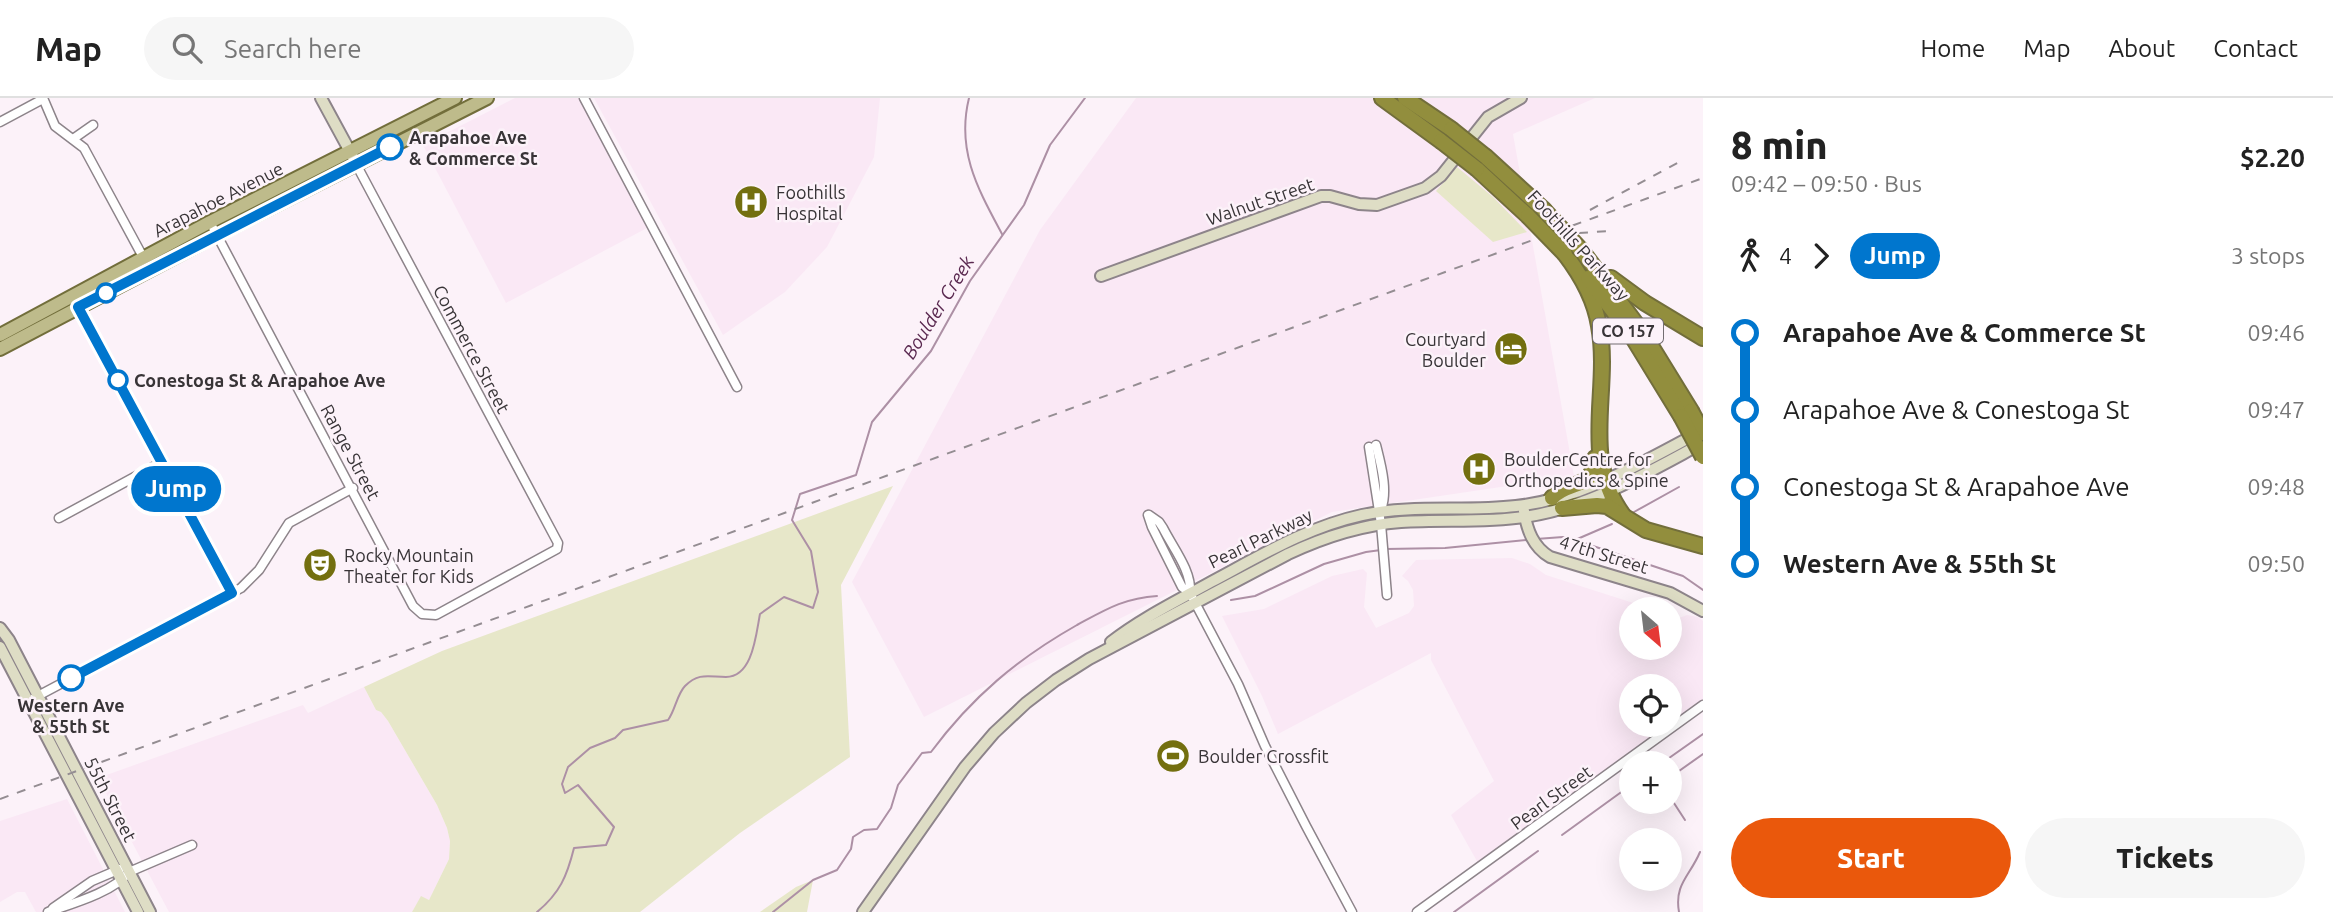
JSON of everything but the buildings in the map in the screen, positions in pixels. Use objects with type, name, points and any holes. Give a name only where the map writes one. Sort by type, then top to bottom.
[{"type":"highway","name":"Foothills Parkway","points":[[1382,98],[1441,141],[1482,163],[1544,210],[1582,251],[1643,333],[1686,414],[1703,457]]},
{"type":"highway","name":"Foothills Parkway","points":[[1405,98],[1451,129],[1565,254],[1617,316],[1686,414],[1703,431]]},
{"type":"highway","points":[[1582,251],[1631,294],[1703,338]]},
{"type":"highway","points":[[1565,254],[1582,280],[1598,317],[1601,344],[1601,471],[1623,515]]},
{"type":"highway","points":[[1600,401],[1596,415],[1594,470],[1588,480],[1562,490],[1557,503],[1602,505],[1646,530],[1703,546]]},
{"type":"main road","points":[[321,98],[356,164]]},
{"type":"main road","name":"Arapahoe Avenue","points":[[0,349],[143,257],[455,98]]},
{"type":"main road","name":"Arapahoe Avenue","points":[[0,335],[217,234],[487,98]]},
{"type":"main road","name":"Walnut Street","points":[[1101,276],[1321,196],[1377,205],[1418,191],[1436,181],[1488,117],[1521,98]]},
{"type":"main road","name":"Pearl Parkway","points":[[1607,486],[1703,431]]},
{"type":"main road","name":"Pearl Parkway","points":[[1192,598],[1311,543],[1347,531],[1381,524],[1524,511],[1557,503],[1607,486],[1703,443]]},
{"type":"main road","name":"Pearl Parkway","points":[[863,912],[965,767],[994,733],[1041,691],[1089,659],[1303,534],[1344,520],[1380,512],[1524,511]]},
{"type":"main road","name":"47th Street","points":[[1524,511],[1530,534],[1536,544],[1556,560],[1670,593],[1703,611]]},
{"type":"main road","name":"55th Street","points":[[0,628],[9,640],[33,699],[122,874],[138,912]]},
{"type":"main road","name":"55th Street","points":[[0,648],[33,699]]},
{"type":"main road","name":"55th Street","points":[[122,874],[150,912]]},
{"type":"street","points":[[584,98],[737,387]]},
{"type":"street","points":[[0,122],[43,99],[55,126],[84,148],[143,257]]},
{"type":"street","points":[[73,139],[93,125]]},
{"type":"street","name":"Commerce Street","points":[[356,164],[558,543],[556,549],[475,595],[430,616]]},
{"type":"street","name":"Range Street","points":[[210,222],[353,488],[413,606],[422,614],[430,616]]},
{"type":"street","points":[[75,302],[232,593]]},
{"type":"street","points":[[1373,446],[1387,595]]},
{"type":"street","points":[[59,518],[162,462]]},
{"type":"street","points":[[33,699],[232,593],[259,570],[289,523],[353,488]]},
{"type":"street","points":[[1192,598],[1191,583],[1169,540],[1158,522],[1148,515],[1182,587],[1192,598],[1238,684],[1265,746],[1352,912]]},
{"type":"street","name":"Pearl Street","points":[[1417,912],[1703,705]]},
{"type":"street","points":[[47,912],[92,881],[122,874],[192,845]]},
{"type":"street","points":[[47,912],[81,900],[122,874]]},
{"type":"shaded area","points":[[515,98],[579,98],[647,228],[506,303],[423,145]]},
{"type":"shaded area","name":"Foothills Hospital","points":[[594,98],[880,98],[874,157],[827,247],[785,292],[723,335]]},
{"type":"shaded area","points":[[1136,98],[1595,98],[1513,134],[1574,476],[1332,512],[924,717],[852,582],[1040,230]]},
{"type":"shaded area","points":[[1512,558],[1530,564],[1546,575],[1619,598],[1619,660],[1682,660],[1682,617],[1698,617],[1703,621],[1703,701],[1682,716],[1682,674],[1619,674],[1619,737],[1653,737],[1634,751],[1619,751],[1619,761],[1478,863],[1451,815],[1494,781],[1431,660],[1431,653],[1278,734],[1222,616],[1264,609],[1332,576],[1363,569],[1367,573],[1364,607],[1376,628],[1409,613],[1414,606],[1413,590],[1402,576],[1416,560]]},
{"type":"shaded area","points":[[364,687],[376,710],[388,721],[437,805],[447,828],[450,840],[449,859],[429,900],[421,897],[412,912],[169,912],[98,778],[303,705],[308,713]]},
{"type":"shaded area","points":[[67,799],[125,912],[36,912],[25,892],[17,892],[0,902],[0,821]]},
{"type":"green space","points":[[1457,167],[1493,197],[1527,232],[1493,242],[1436,191]]},
{"type":"green space","points":[[893,486],[841,585],[850,757],[740,833],[640,912],[412,912],[421,896],[429,900],[449,859],[450,841],[437,805],[388,721],[376,710],[364,687],[442,651]]},
{"type":"green space","points":[[813,880],[807,912],[760,912],[796,887]]},
{"type":"waterway","points":[[969,98],[965,135],[967,152],[978,185],[1002,234]]},
{"type":"waterway","name":"Boulder Creek","points":[[537,912],[552,898],[562,883],[574,848],[606,845],[614,827],[578,785],[565,793],[562,784],[568,767],[590,748],[615,738],[623,730],[668,720],[682,689],[695,679],[704,676],[726,677],[742,670],[752,653],[760,614],[784,597],[813,608],[818,592],[811,551],[792,520],[800,494],[856,475],[872,422],[931,351],[970,281],[1024,205],[1050,145],[1085,98]]},
{"type":"waterway","points":[[1634,512],[1679,487]]},
{"type":"waterway","points":[[1575,540],[1612,524]]},
{"type":"waterway","points":[[1536,539],[1563,537],[1575,540],[1683,576],[1703,590]]},
{"type":"waterway","points":[[1386,549],[1445,548],[1527,540]]},
{"type":"waterway","points":[[1231,600],[1255,596],[1324,564],[1381,550]]},
{"type":"waterway","points":[[773,912],[813,880],[837,870],[851,849],[853,837],[864,830],[877,829],[891,808],[898,785],[922,753],[931,752],[979,697],[1015,666],[1055,638],[1097,614],[1125,602],[1157,596]]},
{"type":"waterway","points":[[1679,751],[1703,734]]},
{"type":"waterway","points":[[1682,769],[1703,754]]},
{"type":"waterway","points":[[1562,835],[1619,794]]},
{"type":"waterway","points":[[1681,814],[1685,820]]},
{"type":"waterway","points":[[1454,912],[1538,851]]},
{"type":"waterway","points":[[1679,912],[1681,887],[1700,852]]},
{"type":"railway","points":[[1590,210],[1679,162]]},
{"type":"railway","points":[[0,799],[1703,178]]},
{"type":"railway","points":[[1561,234],[1611,231]]},
{"type":"bus line","name":"Jump","points":[[71,678],[232,593],[78,307],[390,147]]},
{"type":"place","name":"Arapahoe Ave & Commerce St","points":[[390,147]]},
{"type":"place","name":"Foothills Hospital","points":[[751,202]]},
{"type":"place","name":"Courtyard Boulder","points":[[1511,349]]},
{"type":"place","name":"Conestoga St & Arapahoe Ave","points":[[118,380]]},
{"type":"place","name":"BoulderCentre for Orthopedics & Spine","points":[[1479,469]]},
{"type":"place","name":"Rocky Mountain Theater for Kids","points":[[320,565]]},
{"type":"place","name":"Western Ave & 55th St","points":[[71,678]]},
{"type":"place","name":"Boulder Crossfit","points":[[1173,756]]}]
